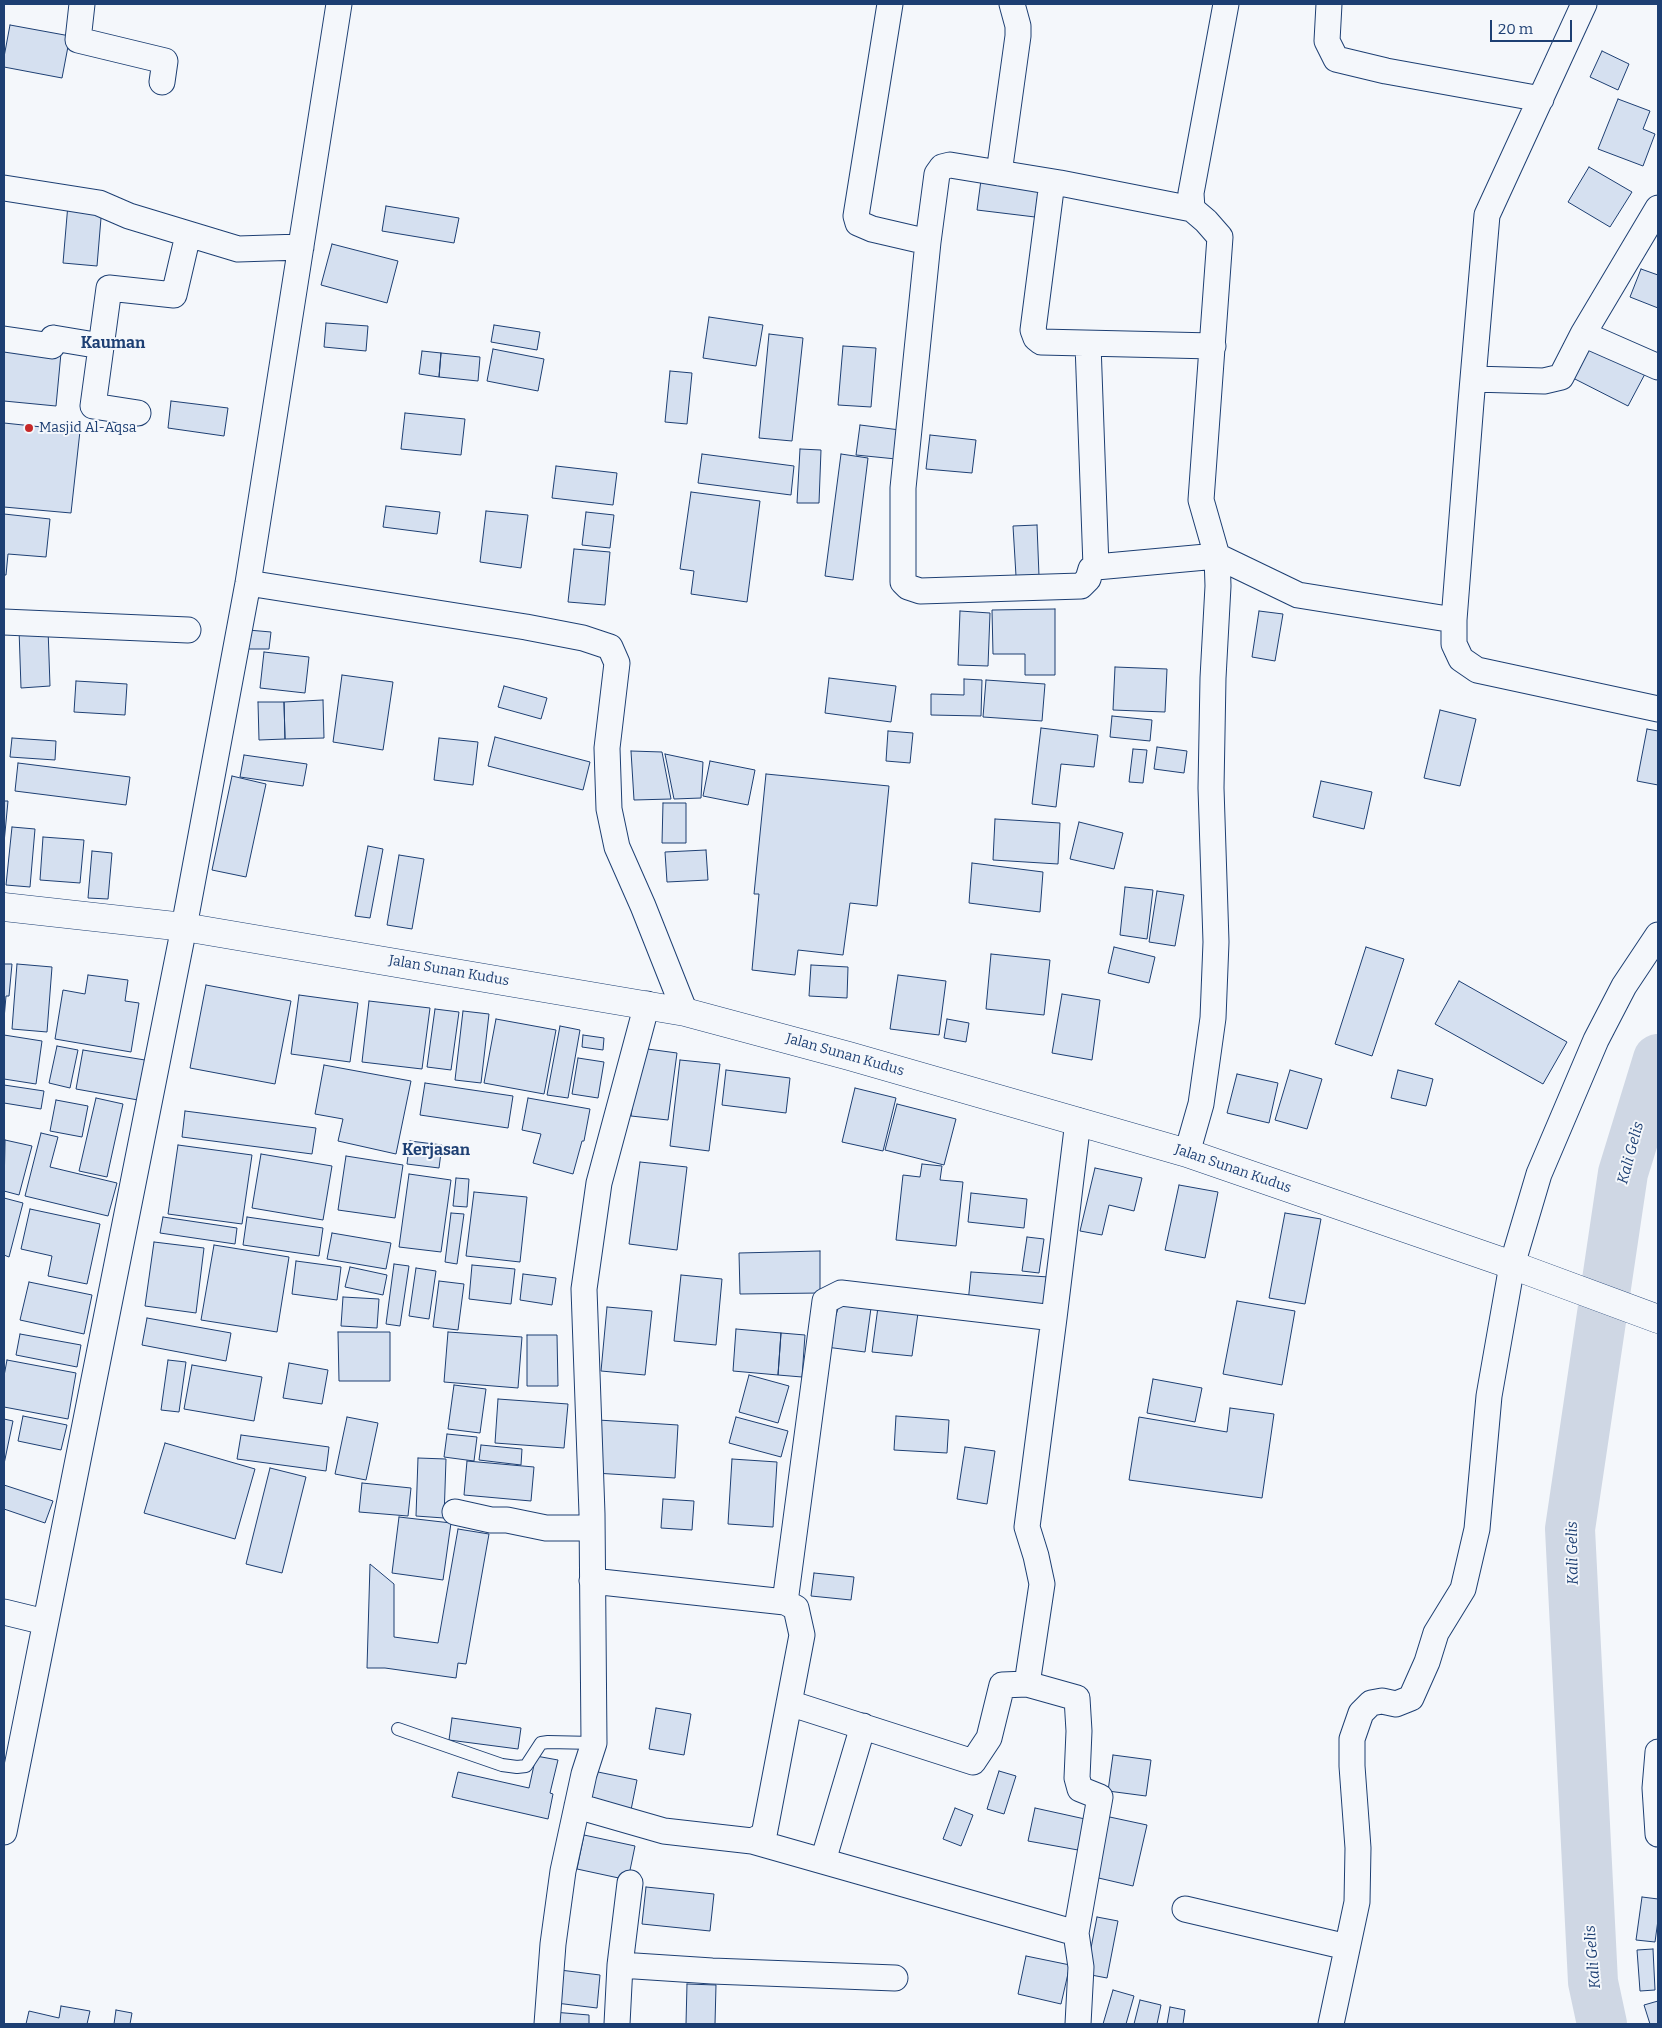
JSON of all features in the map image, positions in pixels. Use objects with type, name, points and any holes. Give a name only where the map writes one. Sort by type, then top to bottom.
[{"type":"main road","name":"Jalan Sunan Kudus","points":[[4,907],[184,927],[647,1004],[685,1012],[849,1056],[1188,1153],[1658,1319]]},
{"type":"street","points":[[82,4],[78,40],[165,62],[162,82]]},
{"type":"street","points":[[4,1832],[184,927],[248,583],[339,4]]},
{"type":"street","points":[[890,4],[856,216],[858,223],[872,229],[928,242]]},
{"type":"street","points":[[999,173],[1018,36],[1018,26],[1012,4]]},
{"type":"street","points":[[1192,209],[1191,193],[1226,4]]},
{"type":"street","points":[[1329,4],[1327,41],[1336,59],[1386,71],[1541,99]]},
{"type":"street","points":[[1584,4],[1487,215],[1454,620],[1454,644],[1461,659],[1477,670],[1658,709]]},
{"type":"street","points":[[1188,1153],[1200,1104],[1213,1018],[1216,942],[1212,778],[1212,678],[1218,586],[1217,556],[1200,500],[1220,237],[1192,209],[999,173],[950,165],[942,167],[936,174],[902,488],[903,582],[908,587],[920,591],[1081,586],[1088,579],[1091,569],[1096,567],[1217,556],[1298,595],[1454,620]]},
{"type":"street","points":[[1052,182],[1033,330],[1036,338],[1041,342],[1213,346]]},
{"type":"street","points":[[4,188],[99,203],[129,216],[238,250],[301,247]]},
{"type":"street","points":[[1473,379],[1544,381],[1561,377],[1583,334],[1658,208]]},
{"type":"street","points":[[138,413],[93,406],[109,288],[174,295],[188,235]]},
{"type":"street","points":[[1583,334],[1658,367]]},
{"type":"street","points":[[4,339],[52,346],[54,338],[101,346]]},
{"type":"street","points":[[1088,344],[1096,567]]},
{"type":"street","points":[[248,583],[526,627],[583,638],[610,647],[617,663],[607,748],[609,809],[617,847],[643,906],[685,1012]]},
{"type":"street","points":[[4,622],[188,630]]},
{"type":"street","points":[[1331,2024],[1357,1902],[1358,1848],[1352,1766],[1352,1738],[1361,1713],[1371,1703],[1382,1701],[1396,1704],[1411,1698],[1427,1662],[1436,1633],[1463,1589],[1477,1529],[1489,1396],[1539,1174],[1596,1040],[1624,986],[1658,935]]},
{"type":"street","points":[[547,2024],[553,1944],[563,1871],[594,1743],[592,1528],[584,1289],[600,1183],[647,1004]]},
{"type":"street","points":[[1027,1684],[1042,1584],[1027,1527],[1078,1122]]},
{"type":"street","points":[[785,1602],[826,1301],[841,1293],[1054,1318]]},
{"type":"street","points":[[455,1512],[490,1520],[508,1520],[546,1528],[592,1528]]},
{"type":"street","points":[[592,1581],[785,1602],[796,1608],[802,1635],[764,1835],[752,1841]]},
{"type":"street","points":[[4,1612],[45,1622]]},
{"type":"street","points":[[789,1703],[973,1762],[989,1738],[1002,1685],[1027,1684],[1077,1698],[1079,1732],[1077,1778],[1080,1789],[1100,1797],[1076,1933],[1081,1967],[1078,2024]]},
{"type":"street","points":[[823,1861],[863,1726]]},
{"type":"street","points":[[1658,1752],[1655,1788],[1658,1834]]},
{"type":"street","points":[[578,1806],[664,1831],[752,1841],[1076,1933]]},
{"type":"street","points":[[617,2024],[620,1965],[630,1883]]},
{"type":"street","points":[[1185,1909],[1347,1947]]},
{"type":"street","points":[[620,1965],[712,1971],[895,1978]]},
{"type":"lane","points":[[398,1729],[502,1766],[526,1766],[540,1743],[594,1743]]},
{"type":"building","points":[[10,25],[70,36],[62,78],[4,67]]},
{"type":"building","points":[[1602,51],[1629,64],[1618,90],[1590,77]]},
{"type":"building","points":[[1618,99],[1650,111],[1643,129],[1655,134],[1643,166],[1598,149]]},
{"type":"building","points":[[1589,167],[1632,192],[1610,227],[1568,202]]},
{"type":"building","points":[[981,180],[1039,187],[1035,217],[977,210]]},
{"type":"building","points":[[68,204],[102,206],[97,266],[63,263]]},
{"type":"building","points":[[386,206],[459,218],[454,243],[382,231]]},
{"type":"building","points":[[332,244],[398,261],[387,303],[321,285]]},
{"type":"building","points":[[1641,269],[1658,275],[1658,308],[1630,297]]},
{"type":"building","points":[[709,317],[763,325],[756,366],[703,358]]},
{"type":"building","points":[[326,323],[368,326],[366,351],[324,347]]},
{"type":"building","points":[[494,325],[540,332],[537,350],[491,342]]},
{"type":"building","points":[[769,334],[803,338],[792,441],[759,438]]},
{"type":"building","points":[[1589,343],[1646,372],[1628,406],[1571,377]]},
{"type":"building","points":[[843,346],[876,348],[871,407],[838,405]]},
{"type":"building","points":[[4,348],[61,353],[56,406],[4,401]]},
{"type":"building","points":[[493,349],[544,359],[538,391],[487,381]]},
{"type":"building","points":[[422,351],[441,353],[439,377],[419,374]]},
{"type":"building","points":[[441,353],[480,357],[478,381],[439,377]]},
{"type":"building","points":[[670,371],[692,373],[687,424],[665,422]]},
{"type":"building","points":[[171,401],[228,408],[224,436],[168,428]]},
{"type":"building","points":[[405,413],[465,419],[461,455],[401,449]]},
{"type":"building","points":[[4,423],[80,431],[71,513],[4,507]]},
{"type":"building","points":[[860,425],[900,430],[896,459],[856,455]]},
{"type":"building","points":[[930,435],[976,440],[972,473],[926,469]]},
{"type":"building","points":[[800,449],[821,450],[819,503],[797,503]]},
{"type":"building","points":[[702,454],[794,466],[791,495],[698,483]]},
{"type":"building","points":[[841,454],[868,458],[853,580],[825,576]]},
{"type":"building","points":[[556,466],[617,473],[613,505],[552,498]]},
{"type":"building","points":[[691,492],[760,501],[747,602],[691,594],[694,571],[680,569]]},
{"type":"building","points":[[386,506],[440,512],[437,534],[383,527]]},
{"type":"building","points":[[486,511],[528,515],[521,568],[480,562]]},
{"type":"building","points":[[586,512],[614,515],[610,548],[582,545]]},
{"type":"building","points":[[4,514],[50,519],[46,557],[8,554],[6,575],[4,575]]},
{"type":"building","points":[[1037,525],[1039,576],[1016,576],[1013,526]]},
{"type":"building","points":[[574,549],[610,552],[605,605],[568,602]]},
{"type":"building","points":[[1055,609],[1055,675],[1025,675],[1025,654],[993,654],[992,610]]},
{"type":"building","points":[[960,611],[990,613],[988,666],[958,665]]},
{"type":"building","points":[[1259,611],[1283,614],[1275,661],[1252,657]]},
{"type":"building","points":[[48,628],[50,686],[21,688],[19,629]]},
{"type":"building","points":[[248,630],[271,632],[269,649],[247,649]]},
{"type":"building","points":[[264,652],[309,657],[305,693],[260,688]]},
{"type":"building","points":[[1115,667],[1167,669],[1165,712],[1113,710]]},
{"type":"building","points":[[342,675],[393,682],[383,750],[333,742]]},
{"type":"building","points":[[829,678],[896,686],[891,722],[825,713]]},
{"type":"building","points":[[964,679],[982,680],[981,716],[931,715],[931,694],[964,695]]},
{"type":"building","points":[[986,680],[1045,684],[1042,721],[983,717]]},
{"type":"building","points":[[76,681],[127,684],[125,715],[74,712]]},
{"type":"building","points":[[504,686],[547,698],[541,719],[498,707]]},
{"type":"building","points":[[323,700],[324,738],[285,739],[284,702]]},
{"type":"building","points":[[258,702],[284,702],[285,739],[259,740]]},
{"type":"building","points":[[1440,710],[1476,719],[1460,786],[1424,778]]},
{"type":"building","points":[[1112,716],[1152,720],[1150,741],[1110,737]]},
{"type":"building","points":[[1041,728],[1098,735],[1094,767],[1061,764],[1056,807],[1032,804]]},
{"type":"building","points":[[1647,729],[1658,731],[1658,785],[1637,781]]},
{"type":"building","points":[[888,731],[913,733],[910,763],[886,761]]},
{"type":"building","points":[[495,737],[590,762],[583,790],[488,766]]},
{"type":"building","points":[[12,738],[56,741],[55,760],[10,757]]},
{"type":"building","points":[[439,738],[478,742],[473,785],[434,780]]},
{"type":"building","points":[[1157,747],[1187,751],[1184,773],[1154,769]]},
{"type":"building","points":[[1133,749],[1147,750],[1143,783],[1129,782]]},
{"type":"building","points":[[631,751],[662,752],[671,799],[634,800]]},
{"type":"building","points":[[665,754],[703,762],[701,798],[674,799]]},
{"type":"building","points":[[244,755],[307,764],[303,786],[240,777]]},
{"type":"building","points":[[710,761],[755,770],[748,805],[703,796]]},
{"type":"building","points":[[18,763],[130,777],[126,805],[15,791]]},
{"type":"building","points":[[766,774],[889,786],[877,906],[850,903],[843,955],[798,950],[795,975],[752,970],[759,894],[754,894]]},
{"type":"building","points":[[232,776],[266,784],[246,877],[212,870]]},
{"type":"building","points":[[1321,781],[1372,792],[1364,829],[1313,817]]},
{"type":"building","points":[[4,801],[8,801],[4,843]]},
{"type":"building","points":[[663,803],[686,803],[686,843],[662,843]]},
{"type":"building","points":[[995,819],[1060,823],[1058,864],[993,860]]},
{"type":"building","points":[[1079,822],[1123,833],[1114,869],[1070,859]]},
{"type":"building","points":[[12,827],[35,829],[30,887],[6,885]]},
{"type":"building","points":[[43,837],[84,840],[80,883],[40,880]]},
{"type":"building","points":[[368,846],[383,849],[370,918],[355,916]]},
{"type":"building","points":[[706,850],[708,880],[667,882],[665,852]]},
{"type":"building","points":[[92,851],[112,853],[108,899],[88,898]]},
{"type":"building","points":[[399,855],[424,859],[412,929],[387,925]]},
{"type":"building","points":[[972,863],[1043,872],[1040,912],[969,903]]},
{"type":"building","points":[[1125,887],[1153,890],[1147,939],[1120,935]]},
{"type":"building","points":[[1157,891],[1184,895],[1175,946],[1149,942]]},
{"type":"building","points":[[1114,947],[1155,957],[1149,983],[1108,973]]},
{"type":"building","points":[[1366,947],[1404,959],[1372,1056],[1335,1044]]},
{"type":"building","points":[[991,954],[1050,960],[1044,1015],[986,1009]]},
{"type":"building","points":[[4,964],[12,964],[9,996],[6,996],[4,1019]]},
{"type":"building","points":[[17,964],[52,967],[47,1032],[12,1029]]},
{"type":"building","points":[[811,965],[848,967],[847,998],[809,996]]},
{"type":"building","points":[[88,975],[128,980],[125,1001],[139,1003],[131,1052],[55,1039],[63,990],[85,994]]},
{"type":"building","points":[[898,975],[946,981],[939,1035],[890,1029]]},
{"type":"building","points":[[1459,981],[1567,1042],[1543,1084],[1435,1024]]},
{"type":"building","points":[[206,985],[291,1001],[275,1084],[190,1068]]},
{"type":"building","points":[[1062,994],[1100,1000],[1092,1060],[1052,1053]]},
{"type":"building","points":[[299,995],[358,1003],[350,1062],[291,1054]]},
{"type":"building","points":[[369,1001],[430,1008],[422,1069],[362,1062]]},
{"type":"building","points":[[435,1009],[459,1012],[451,1070],[427,1067]]},
{"type":"building","points":[[463,1011],[489,1014],[481,1083],[455,1080]]},
{"type":"building","points":[[496,1019],[556,1030],[544,1094],[484,1083]]},
{"type":"building","points":[[947,1019],[969,1023],[966,1042],[944,1038]]},
{"type":"building","points":[[560,1026],[580,1030],[568,1098],[547,1095]]},
{"type":"building","points":[[4,1035],[42,1041],[36,1084],[4,1079]]},
{"type":"building","points":[[583,1035],[604,1038],[603,1050],[582,1047]]},
{"type":"building","points":[[57,1046],[78,1050],[70,1088],[49,1083]]},
{"type":"building","points":[[640,1048],[677,1053],[668,1120],[631,1116]]},
{"type":"building","points":[[83,1050],[145,1060],[138,1100],[76,1089]]},
{"type":"building","points":[[578,1058],[604,1062],[598,1098],[572,1094]]},
{"type":"building","points":[[680,1060],[720,1064],[709,1151],[670,1146]]},
{"type":"building","points":[[324,1065],[411,1081],[396,1154],[338,1141],[343,1119],[315,1114]]},
{"type":"building","points":[[726,1070],[790,1078],[786,1113],[722,1105]]},
{"type":"building","points":[[1290,1070],[1322,1079],[1307,1129],[1275,1120]]},
{"type":"building","points":[[1398,1070],[1433,1079],[1426,1106],[1391,1098]]},
{"type":"building","points":[[1237,1074],[1278,1083],[1269,1123],[1227,1113]]},
{"type":"building","points":[[425,1083],[513,1096],[508,1128],[420,1115]]},
{"type":"building","points":[[4,1085],[44,1091],[41,1109],[4,1103]]},
{"type":"building","points":[[855,1088],[896,1098],[883,1151],[842,1142]]},
{"type":"building","points":[[96,1098],[123,1104],[107,1177],[79,1171]]},
{"type":"building","points":[[528,1098],[590,1109],[584,1141],[582,1141],[573,1174],[533,1163],[541,1134],[522,1130]]},
{"type":"building","points":[[56,1100],[88,1106],[82,1137],[50,1131]]},
{"type":"building","points":[[897,1104],[956,1119],[944,1165],[885,1150]]},
{"type":"building","points":[[185,1111],[316,1128],[312,1154],[182,1137]]},
{"type":"building","points":[[41,1133],[58,1137],[50,1167],[117,1183],[108,1216],[25,1196]]},
{"type":"building","points":[[5,1140],[32,1146],[19,1195],[4,1191]]},
{"type":"building","points":[[410,1141],[442,1145],[439,1168],[407,1164]]},
{"type":"building","points":[[178,1145],[252,1155],[242,1224],[168,1214]]},
{"type":"building","points":[[261,1154],[332,1166],[323,1220],[252,1208]]},
{"type":"building","points":[[346,1156],[403,1165],[395,1218],[338,1210]]},
{"type":"building","points":[[640,1162],[687,1167],[677,1250],[629,1244]]},
{"type":"building","points":[[922,1164],[942,1166],[940,1180],[963,1182],[956,1246],[896,1240],[903,1175],[920,1177]]},
{"type":"building","points":[[1095,1168],[1142,1178],[1134,1211],[1109,1205],[1102,1235],[1080,1231]]},
{"type":"building","points":[[409,1174],[451,1180],[441,1252],[399,1247]]},
{"type":"building","points":[[456,1178],[469,1179],[467,1207],[453,1206]]},
{"type":"building","points":[[1179,1185],[1218,1192],[1205,1258],[1165,1250]]},
{"type":"building","points":[[474,1192],[527,1197],[520,1262],[466,1256]]},
{"type":"building","points":[[971,1193],[1027,1199],[1024,1228],[968,1222]]},
{"type":"building","points":[[4,1198],[23,1203],[9,1257],[4,1255]]},
{"type":"building","points":[[30,1209],[100,1224],[87,1284],[48,1276],[52,1256],[21,1249]]},
{"type":"building","points":[[451,1213],[464,1214],[457,1264],[445,1262]]},
{"type":"building","points":[[1285,1213],[1321,1219],[1305,1304],[1269,1298]]},
{"type":"building","points":[[163,1217],[237,1228],[235,1244],[160,1233]]},
{"type":"building","points":[[247,1217],[323,1228],[319,1256],[243,1245]]},
{"type":"building","points":[[332,1233],[391,1243],[386,1269],[327,1259]]},
{"type":"building","points":[[1027,1237],[1044,1239],[1039,1273],[1022,1271]]},
{"type":"building","points":[[154,1242],[204,1248],[196,1313],[145,1306]]},
{"type":"building","points":[[214,1245],[289,1257],[277,1332],[201,1320]]},
{"type":"building","points":[[820,1251],[820,1293],[740,1294],[739,1253]]},
{"type":"building","points":[[296,1261],[341,1267],[337,1300],[292,1294]]},
{"type":"building","points":[[394,1264],[409,1266],[400,1326],[386,1324]]},
{"type":"building","points":[[472,1265],[515,1269],[511,1304],[469,1299]]},
{"type":"building","points":[[350,1267],[387,1275],[383,1295],[345,1287]]},
{"type":"building","points":[[416,1268],[436,1271],[429,1319],[409,1316]]},
{"type":"building","points":[[971,1272],[1049,1277],[1048,1308],[968,1303]]},
{"type":"building","points":[[523,1274],[556,1278],[552,1305],[520,1300]]},
{"type":"building","points":[[681,1275],[722,1279],[716,1345],[674,1341]]},
{"type":"building","points":[[439,1281],[464,1284],[458,1330],[433,1327]]},
{"type":"building","points":[[29,1282],[92,1295],[84,1334],[20,1320]]},
{"type":"building","points":[[343,1297],[379,1299],[377,1328],[341,1326]]},
{"type":"building","points":[[841,1299],[871,1308],[865,1352],[826,1347]]},
{"type":"building","points":[[1237,1301],[1295,1311],[1282,1385],[1223,1374]]},
{"type":"building","points":[[607,1307],[652,1311],[645,1375],[601,1371]]},
{"type":"building","points":[[878,1307],[918,1313],[912,1356],[872,1352]]},
{"type":"building","points":[[147,1318],[231,1333],[226,1361],[142,1345]]},
{"type":"building","points":[[736,1329],[781,1333],[778,1375],[733,1371]]},
{"type":"building","points":[[338,1332],[390,1332],[390,1381],[339,1381]]},
{"type":"building","points":[[448,1332],[522,1337],[518,1388],[444,1382]]},
{"type":"building","points":[[781,1333],[805,1335],[802,1377],[778,1375]]},
{"type":"building","points":[[20,1334],[81,1345],[77,1367],[16,1355]]},
{"type":"building","points":[[527,1335],[557,1335],[558,1386],[527,1386]]},
{"type":"building","points":[[7,1360],[76,1373],[68,1419],[4,1407],[4,1376]]},
{"type":"building","points":[[168,1360],[186,1362],[179,1412],[161,1410]]},
{"type":"building","points":[[289,1363],[328,1370],[322,1404],[283,1398]]},
{"type":"building","points":[[192,1365],[262,1377],[254,1421],[184,1409]]},
{"type":"building","points":[[749,1375],[789,1386],[778,1423],[739,1412]]},
{"type":"building","points":[[1153,1379],[1202,1388],[1195,1422],[1147,1413]]},
{"type":"building","points":[[454,1385],[486,1389],[480,1433],[448,1429]]},
{"type":"building","points":[[498,1399],[568,1404],[564,1448],[495,1443]]},
{"type":"building","points":[[1230,1408],[1274,1414],[1262,1498],[1129,1480],[1139,1417],[1227,1432]]},
{"type":"building","points":[[23,1416],[67,1425],[61,1450],[18,1441]]},
{"type":"building","points":[[896,1416],[949,1420],[947,1453],[894,1450]]},
{"type":"building","points":[[347,1417],[378,1423],[366,1480],[335,1474]]},
{"type":"building","points":[[736,1417],[788,1431],[781,1457],[729,1443]]},
{"type":"building","points":[[4,1419],[13,1421],[4,1464]]},
{"type":"building","points":[[598,1420],[678,1425],[675,1478],[595,1473]]},
{"type":"building","points":[[447,1434],[477,1437],[474,1461],[444,1457]]},
{"type":"building","points":[[241,1435],[329,1447],[326,1471],[237,1459]]},
{"type":"building","points":[[165,1443],[255,1469],[235,1539],[144,1513]]},
{"type":"building","points":[[481,1445],[522,1449],[521,1465],[479,1460]]},
{"type":"building","points":[[965,1447],[995,1451],[987,1504],[957,1499]]},
{"type":"building","points":[[418,1458],[446,1459],[444,1518],[416,1516]]},
{"type":"building","points":[[732,1459],[777,1462],[773,1527],[728,1524]]},
{"type":"building","points":[[467,1461],[534,1467],[531,1501],[464,1495]]},
{"type":"building","points":[[270,1468],[306,1477],[282,1573],[246,1564]]},
{"type":"building","points":[[362,1483],[411,1488],[408,1516],[359,1512]]},
{"type":"building","points":[[4,1485],[53,1501],[45,1523],[4,1509]]},
{"type":"building","points":[[663,1499],[694,1501],[692,1530],[661,1528]]},
{"type":"building","points":[[399,1517],[451,1523],[443,1580],[392,1573]]},
{"type":"building","points":[[458,1529],[489,1534],[466,1664],[458,1663],[456,1678],[385,1668],[367,1668],[370,1564],[394,1584],[394,1637],[438,1643]]},
{"type":"building","points":[[814,1573],[854,1577],[851,1600],[811,1596]]},
{"type":"building","points":[[656,1708],[691,1714],[684,1755],[649,1749]]},
{"type":"building","points":[[452,1718],[521,1728],[518,1749],[449,1740]]},
{"type":"building","points":[[1113,1755],[1151,1760],[1146,1796],[1108,1791]]},
{"type":"building","points":[[536,1756],[558,1760],[550,1793],[553,1794],[548,1819],[452,1797],[458,1772],[529,1788]]},
{"type":"building","points":[[593,1771],[637,1780],[630,1815],[587,1806]]},
{"type":"building","points":[[999,1771],[1016,1776],[1004,1814],[987,1809]]},
{"type":"building","points":[[955,1808],[973,1815],[961,1846],[943,1839]]},
{"type":"building","points":[[1035,1808],[1085,1819],[1078,1850],[1028,1841]]},
{"type":"building","points":[[1105,1816],[1147,1825],[1133,1886],[1090,1876]]},
{"type":"building","points":[[584,1835],[635,1846],[628,1880],[577,1869]]},
{"type":"building","points":[[646,1887],[714,1894],[710,1931],[642,1924]]},
{"type":"building","points":[[1642,1897],[1658,1899],[1655,1942],[1636,1940]]},
{"type":"building","points":[[1097,1917],[1118,1921],[1107,1978],[1086,1974]]},
{"type":"building","points":[[1653,1949],[1655,1990],[1640,1991],[1637,1950]]},
{"type":"building","points":[[1026,1956],[1070,1965],[1061,2004],[1018,1994]]},
{"type":"building","points":[[560,1970],[600,1975],[597,2008],[556,2003]]},
{"type":"building","points":[[687,1984],[716,1985],[715,2024],[686,2024]]},
{"type":"building","points":[[1113,1990],[1134,1996],[1126,2024],[1103,2024]]},
{"type":"building","points":[[1140,2000],[1161,2005],[1157,2024],[1134,2024]]},
{"type":"building","points":[[1658,2001],[1658,2024],[1650,2024],[1644,2005]]},
{"type":"building","points":[[61,2006],[90,2011],[87,2024],[26,2024],[29,2011],[59,2018]]},
{"type":"building","points":[[1170,2007],[1185,2010],[1183,2024],[1167,2024]]},
{"type":"building","points":[[116,2010],[132,2013],[130,2024],[114,2024]]},
{"type":"building","points":[[553,2012],[589,2015],[589,2024],[552,2024]]},
{"type":"waterway","name":"Kali Gelis","points":[[1602,2024],[1593,1982],[1570,1529],[1623,1173],[1658,1059]]},
{"type":"place","name":"Masjid Al-Aqsa","points":[[29,428]]},
{"type":"district","name":"Kauman","points":[[113,344]]},
{"type":"district","name":"Kerjasan","points":[[436,1151]]}]
